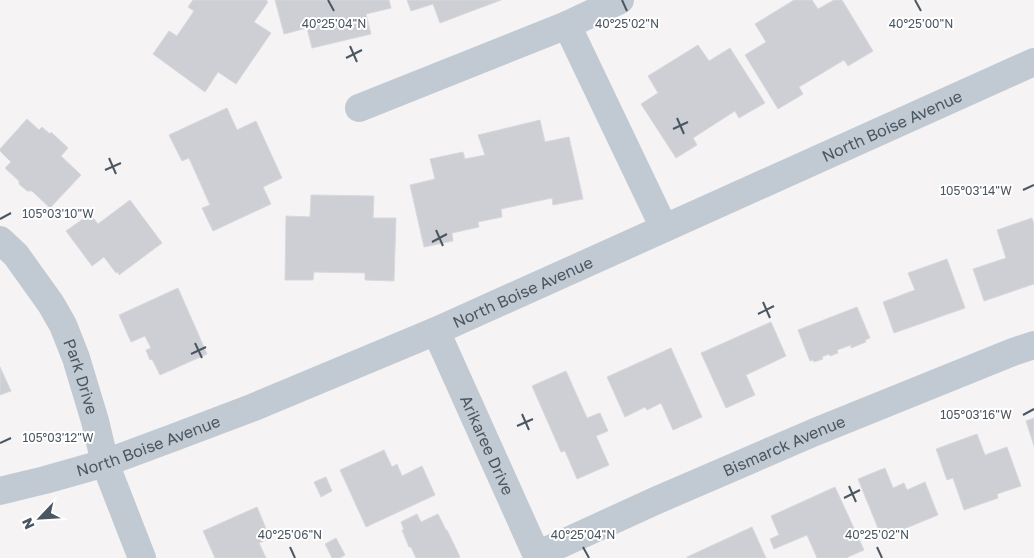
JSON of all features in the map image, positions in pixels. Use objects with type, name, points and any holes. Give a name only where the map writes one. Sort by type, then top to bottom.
[{"type":"street","points":[[358,108],[567,24],[620,0]]},
{"type":"street","points":[[567,24],[664,228]]},
{"type":"street","name":"North Boise Avenue","points":[[0,491],[105,463],[245,410],[436,331],[1034,62]]},
{"type":"street","name":"Park Drive","points":[[0,240],[16,255],[51,304],[63,325],[76,358],[96,421],[105,463],[142,558]]},
{"type":"street","name":"Arikaree Drive","points":[[436,331],[538,556]]},
{"type":"street","name":"Bismarck Avenue","points":[[538,556],[655,501],[815,432],[1034,345]]},
{"type":"building","points":[[193,0],[266,0],[268,2],[254,22],[271,33],[236,84],[218,72],[205,92],[153,54],[169,31],[177,36],[194,11],[188,7]]},
{"type":"building","points":[[275,0],[389,0],[391,8],[366,14],[371,34],[312,48],[307,28],[284,34]]},
{"type":"building","points":[[407,0],[501,0],[440,23],[433,4],[411,11]]},
{"type":"building","points":[[794,0],[812,0],[818,9],[834,0],[842,0],[873,51],[848,66],[844,60],[799,87],[803,94],[778,109],[745,55],[766,42],[755,24]]},
{"type":"building","points":[[698,45],[709,61],[730,48],[765,103],[739,118],[735,111],[693,138],[697,145],[676,158],[641,104],[658,93],[648,76]]},
{"type":"building","points":[[227,108],[237,130],[256,121],[282,178],[263,187],[271,204],[213,231],[202,208],[210,205],[189,158],[182,161],[169,135]]},
{"type":"building","points":[[27,119],[39,130],[42,127],[50,134],[51,132],[68,148],[61,156],[81,175],[50,208],[32,191],[27,191],[19,184],[19,181],[5,168],[11,162],[0,151]]},
{"type":"building","points":[[540,120],[545,142],[569,137],[583,199],[553,205],[552,198],[501,209],[502,217],[478,222],[479,227],[452,233],[453,241],[424,247],[410,185],[435,179],[430,159],[463,152],[465,159],[485,155],[478,135]]},
{"type":"building","points":[[311,195],[374,196],[373,218],[396,218],[394,281],[365,280],[365,273],[314,272],[313,280],[285,280],[286,216],[310,217]]},
{"type":"building","points":[[130,200],[162,243],[119,275],[104,257],[92,266],[66,231],[90,214],[98,224]]},
{"type":"building","points":[[1032,218],[1034,225],[1034,284],[984,301],[973,269],[1006,258],[997,230]]},
{"type":"building","points":[[947,259],[965,308],[894,333],[883,302],[915,290],[908,273]]},
{"type":"building","points":[[178,288],[207,354],[160,375],[146,350],[151,348],[145,336],[131,342],[119,315]]},
{"type":"building","points":[[857,307],[870,338],[865,340],[866,342],[851,348],[851,345],[837,350],[838,353],[830,356],[829,354],[822,357],[823,359],[814,362],[813,360],[810,361],[798,330]]},
{"type":"building","points":[[771,322],[786,356],[746,375],[755,395],[726,408],[701,353]]},
{"type":"building","points":[[671,348],[702,417],[673,430],[661,403],[647,410],[645,407],[625,417],[607,377]]},
{"type":"building","points":[[0,367],[11,391],[0,395]]},
{"type":"building","points":[[566,371],[587,418],[600,413],[608,431],[596,436],[609,465],[577,479],[565,451],[561,452],[532,386]]},
{"type":"building","points":[[1034,418],[1034,446],[1026,421]]},
{"type":"building","points":[[977,434],[985,455],[1007,447],[1021,486],[997,494],[998,498],[964,510],[953,478],[947,480],[936,449]]},
{"type":"building","points":[[384,450],[392,467],[397,464],[402,476],[422,466],[435,495],[366,527],[340,470]]},
{"type":"building","points":[[885,468],[893,488],[904,483],[907,490],[925,482],[938,515],[882,538],[858,479]]},
{"type":"building","points":[[326,477],[332,491],[321,497],[314,482]]},
{"type":"building","points":[[835,487],[864,550],[846,558],[817,558],[807,535],[774,549],[770,539],[779,535],[771,516]]},
{"type":"building","points":[[257,507],[270,538],[259,543],[266,558],[215,558],[203,531]]},
{"type":"building","points":[[417,514],[421,522],[438,514],[460,557],[416,558],[411,547],[409,547],[401,522]]},
{"type":"building","points":[[752,527],[766,558],[687,558],[687,557]]},
{"type":"building","points":[[336,538],[345,555],[340,558],[332,558],[325,544]]}]
